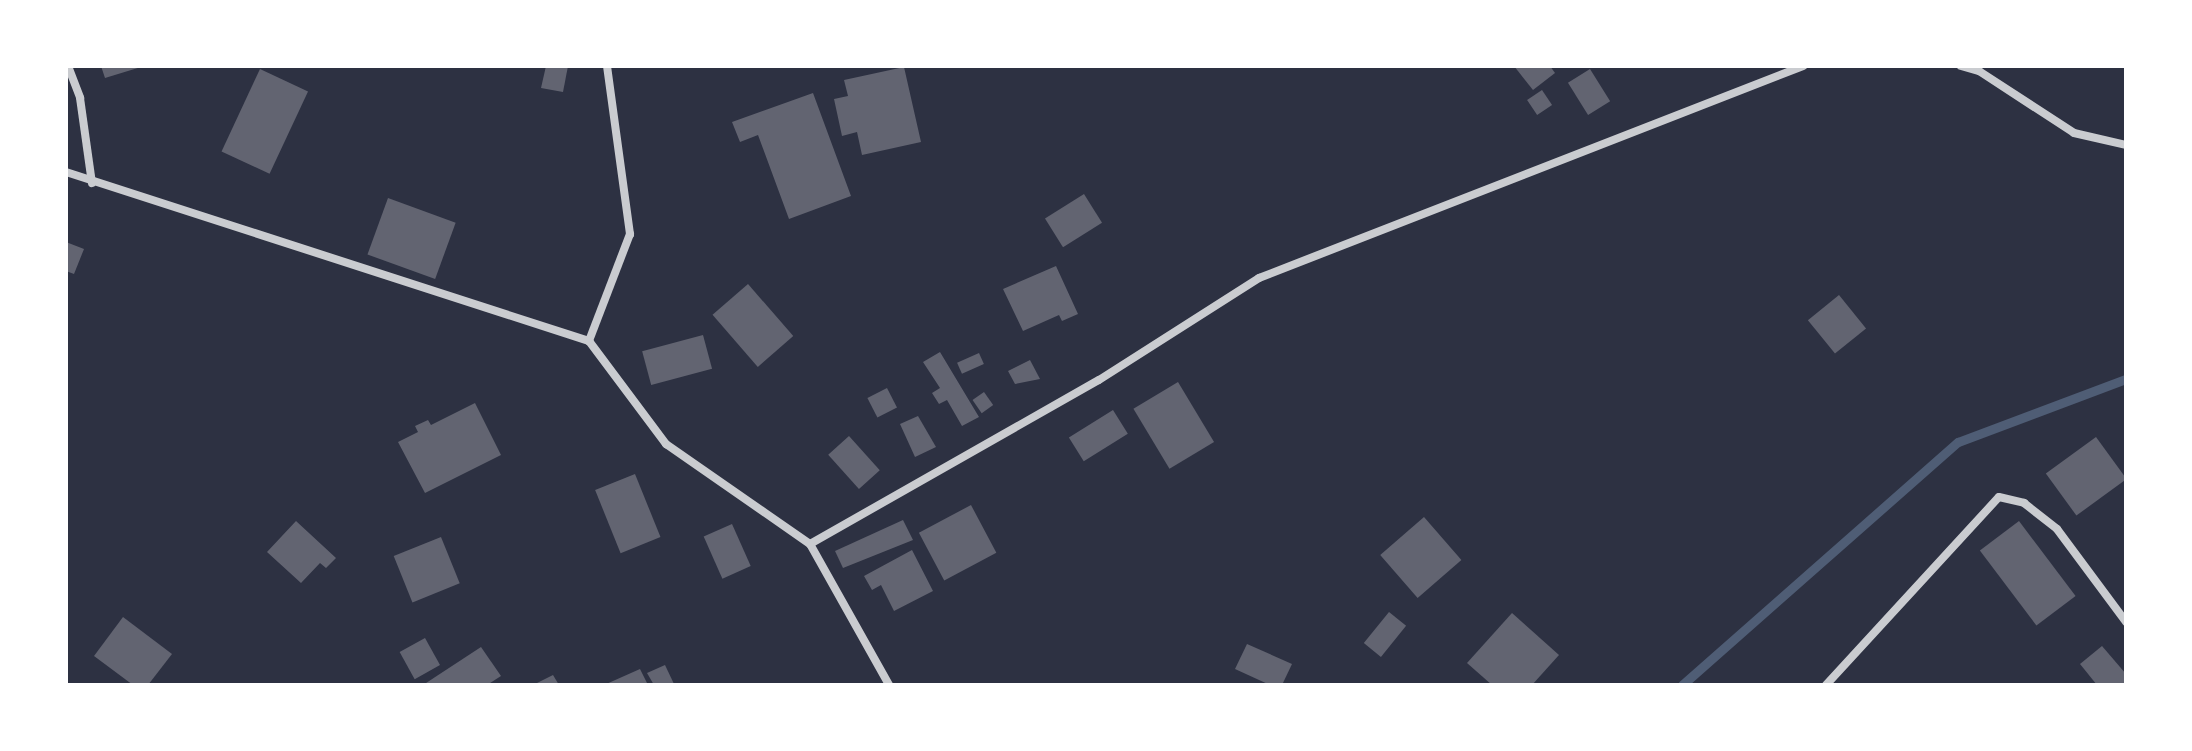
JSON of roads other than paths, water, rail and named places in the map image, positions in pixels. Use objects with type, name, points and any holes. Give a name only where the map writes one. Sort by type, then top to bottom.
[{"type":"street","points":[[68,66],[80,98],[92,183]]},
{"type":"street","points":[[589,341],[630,234],[607,66]]},
{"type":"street","points":[[810,544],[1099,380],[1259,278],[1803,66]]},
{"type":"street","points":[[1961,66],[1982,69],[2074,133],[2126,145]]},
{"type":"street","points":[[66,172],[92,183],[589,341],[666,444],[810,544],[889,685]]},
{"type":"street","points":[[1826,685],[1999,497],[2024,503],[2057,529],[2126,622]]},
{"type":"waterway","points":[[1682,685],[1958,442],[2126,379]]}]
